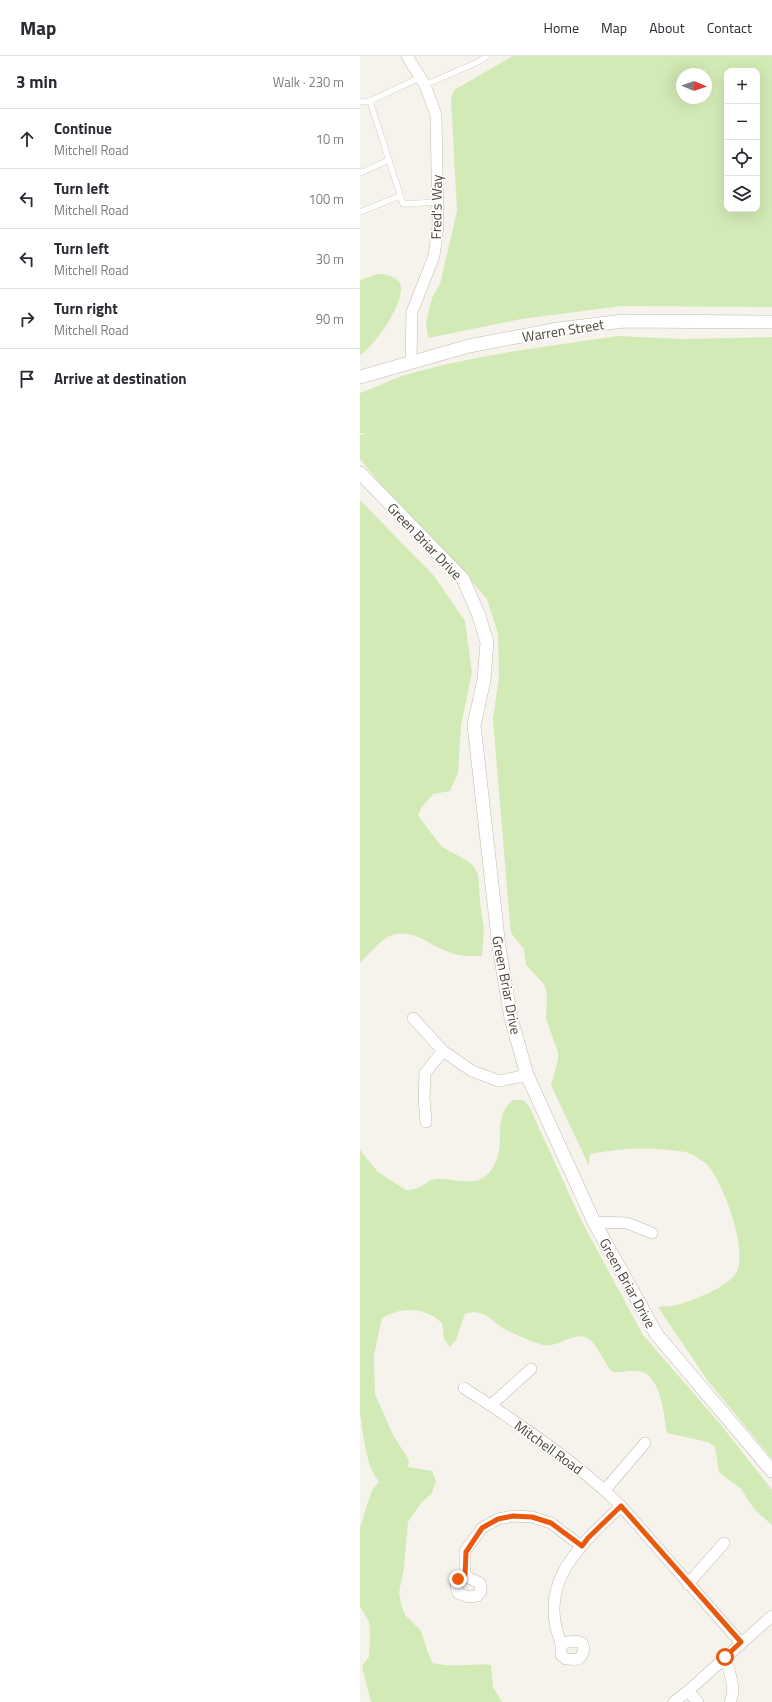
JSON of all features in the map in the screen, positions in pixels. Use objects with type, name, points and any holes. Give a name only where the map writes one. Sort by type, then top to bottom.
[{"type":"street","name":"Fred's Way","points":[[407,56],[423,81],[436,115],[438,226],[434,256],[412,312],[411,362]]},
{"type":"street","name":"Warren Street","points":[[360,377],[469,346],[558,329],[624,321],[772,322]]},
{"type":"street","name":"Green Briar Drive","points":[[360,473],[463,579],[478,613],[487,642],[484,680],[474,725],[499,947],[511,1018],[527,1075],[594,1222],[657,1336],[772,1471]]},
{"type":"street","points":[[413,1018],[444,1051],[472,1071],[499,1081],[527,1075]]},
{"type":"street","points":[[426,1122],[424,1098],[425,1073],[444,1051]]},
{"type":"street","points":[[594,1222],[628,1223],[652,1233]]},
{"type":"street","points":[[491,1405],[531,1369]]},
{"type":"street","name":"Mitchell Road","points":[[464,1388],[491,1405],[570,1462],[605,1490],[621,1506],[688,1584],[741,1642]]},
{"type":"street","points":[[605,1490],[645,1443]]},
{"type":"street","points":[[561,1643],[555,1629],[553,1608],[556,1588],[568,1564],[588,1538],[621,1506]]},
{"type":"street","points":[[465,1576],[466,1552],[482,1528],[498,1519],[513,1516],[532,1517],[551,1523],[582,1546]]},
{"type":"street","points":[[688,1584],[724,1543]]},
{"type":"street","points":[[674,1702],[772,1616]]},
{"type":"street","points":[[725,1657],[734,1694],[730,1702]]},
{"type":"street","points":[[688,1691],[698,1702]]},
{"type":"lane","points":[[360,102],[370,101],[478,62],[487,56]]},
{"type":"lane","points":[[370,101],[403,204],[437,202]]},
{"type":"lane","points":[[360,173],[389,160]]},
{"type":"lane","points":[[360,212],[400,196]]},
{"type":"green space","points":[[513,56],[772,56],[772,307],[622,306],[521,319],[428,338],[426,322],[432,298],[440,284],[457,211],[451,99],[454,90]]},
{"type":"green space","points":[[377,274],[389,275],[399,282],[401,289],[400,298],[389,321],[374,343],[360,355],[360,280]]},
{"type":"green space","points":[[618,336],[683,339],[772,337],[772,1459],[708,1381],[658,1307],[674,1306],[699,1297],[724,1285],[735,1275],[739,1265],[737,1237],[728,1204],[715,1176],[709,1167],[699,1158],[689,1153],[658,1149],[629,1149],[590,1154],[589,1166],[551,1085],[558,1060],[558,1052],[546,1019],[547,993],[544,984],[526,965],[524,949],[511,933],[493,719],[499,677],[498,634],[487,599],[447,553],[379,482],[360,459],[360,435],[366,433],[360,433],[360,393],[399,377],[426,369],[480,357]]},
{"type":"green space","points":[[360,500],[434,576],[465,621],[472,672],[461,725],[458,773],[450,791],[433,794],[421,808],[418,816],[442,847],[466,860],[473,866],[478,874],[484,928],[482,956],[469,956],[448,952],[413,935],[398,934],[387,937],[383,940],[360,963]]},
{"type":"green space","points":[[513,1100],[523,1100],[529,1106],[582,1222],[643,1335],[721,1425],[772,1490],[772,1525],[755,1510],[741,1489],[719,1472],[715,1447],[708,1442],[667,1433],[663,1406],[652,1379],[646,1374],[638,1371],[613,1372],[591,1340],[582,1336],[571,1338],[554,1345],[543,1345],[507,1330],[486,1315],[477,1312],[465,1314],[456,1340],[450,1347],[444,1339],[442,1323],[428,1314],[421,1311],[405,1310],[390,1314],[382,1318],[374,1355],[375,1394],[393,1435],[409,1460],[408,1467],[432,1471],[436,1481],[432,1493],[421,1503],[408,1522],[404,1567],[399,1593],[401,1604],[405,1615],[421,1631],[433,1663],[447,1665],[491,1665],[493,1687],[502,1702],[371,1702],[362,1666],[369,1657],[370,1634],[369,1622],[360,1606],[360,1527],[372,1490],[379,1482],[374,1475],[368,1458],[360,1414],[360,1150],[378,1172],[406,1190],[417,1188],[430,1180],[480,1180],[487,1175],[497,1158],[502,1116],[506,1108]]},
{"type":"route","points":[[458,1579],[465,1576],[466,1552],[482,1528],[498,1519],[513,1516],[532,1517],[551,1523],[582,1546],[588,1538],[621,1506],[688,1584],[741,1642],[725,1657]]}]
